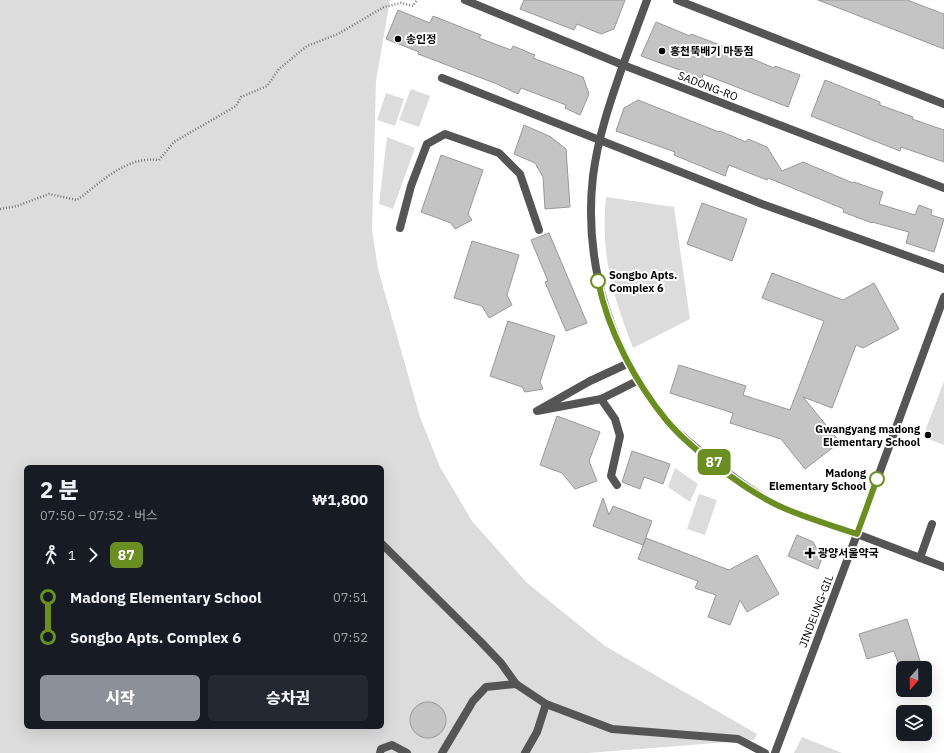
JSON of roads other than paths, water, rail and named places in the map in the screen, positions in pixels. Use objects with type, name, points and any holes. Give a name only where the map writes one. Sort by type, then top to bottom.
[{"type":"street","name":"SADONG-RO","points":[[465,0],[476,2],[623,65],[944,188]]},
{"type":"street","points":[[647,0],[598,140],[593,177],[593,250],[600,292],[629,364],[668,421],[699,451],[735,479],[777,505],[944,567]]},
{"type":"street","points":[[677,0],[944,104]]},
{"type":"street","points":[[442,78],[762,204],[944,269]]},
{"type":"street","points":[[400,228],[411,186],[427,144],[445,134],[499,153],[520,174],[539,230]]},
{"type":"street","name":"JINDEUNG-GIL","points":[[775,753],[944,297]]},
{"type":"street","points":[[629,364],[590,381],[537,410],[601,399],[639,380]]},
{"type":"street","points":[[601,399],[615,419],[620,436],[611,476],[617,485]]},
{"type":"street","points":[[920,558],[932,524]]},
{"type":"street","points":[[384,546],[480,641],[501,663],[516,684],[546,704],[612,729],[738,739],[764,753]]},
{"type":"street","points":[[442,753],[473,701],[486,687],[516,684]]},
{"type":"street","points":[[525,753],[537,732],[546,704]]},
{"type":"street","points":[[380,753],[380,749],[392,745],[407,753]]},
{"type":"place","name":"송인정","points":[[398,39]]},
{"type":"place","name":"홍천뚝배기 마동점","points":[[662,51]]},
{"type":"place","name":"Songbo Apts. Complex 6","points":[[598,281]]},
{"type":"place","name":"Gwangyang madong Elementary School","points":[[928,435]]},
{"type":"place","name":"Madong Elementary School","points":[[877,479]]},
{"type":"place","name":"광양서울약국","points":[[810,553]]}]
